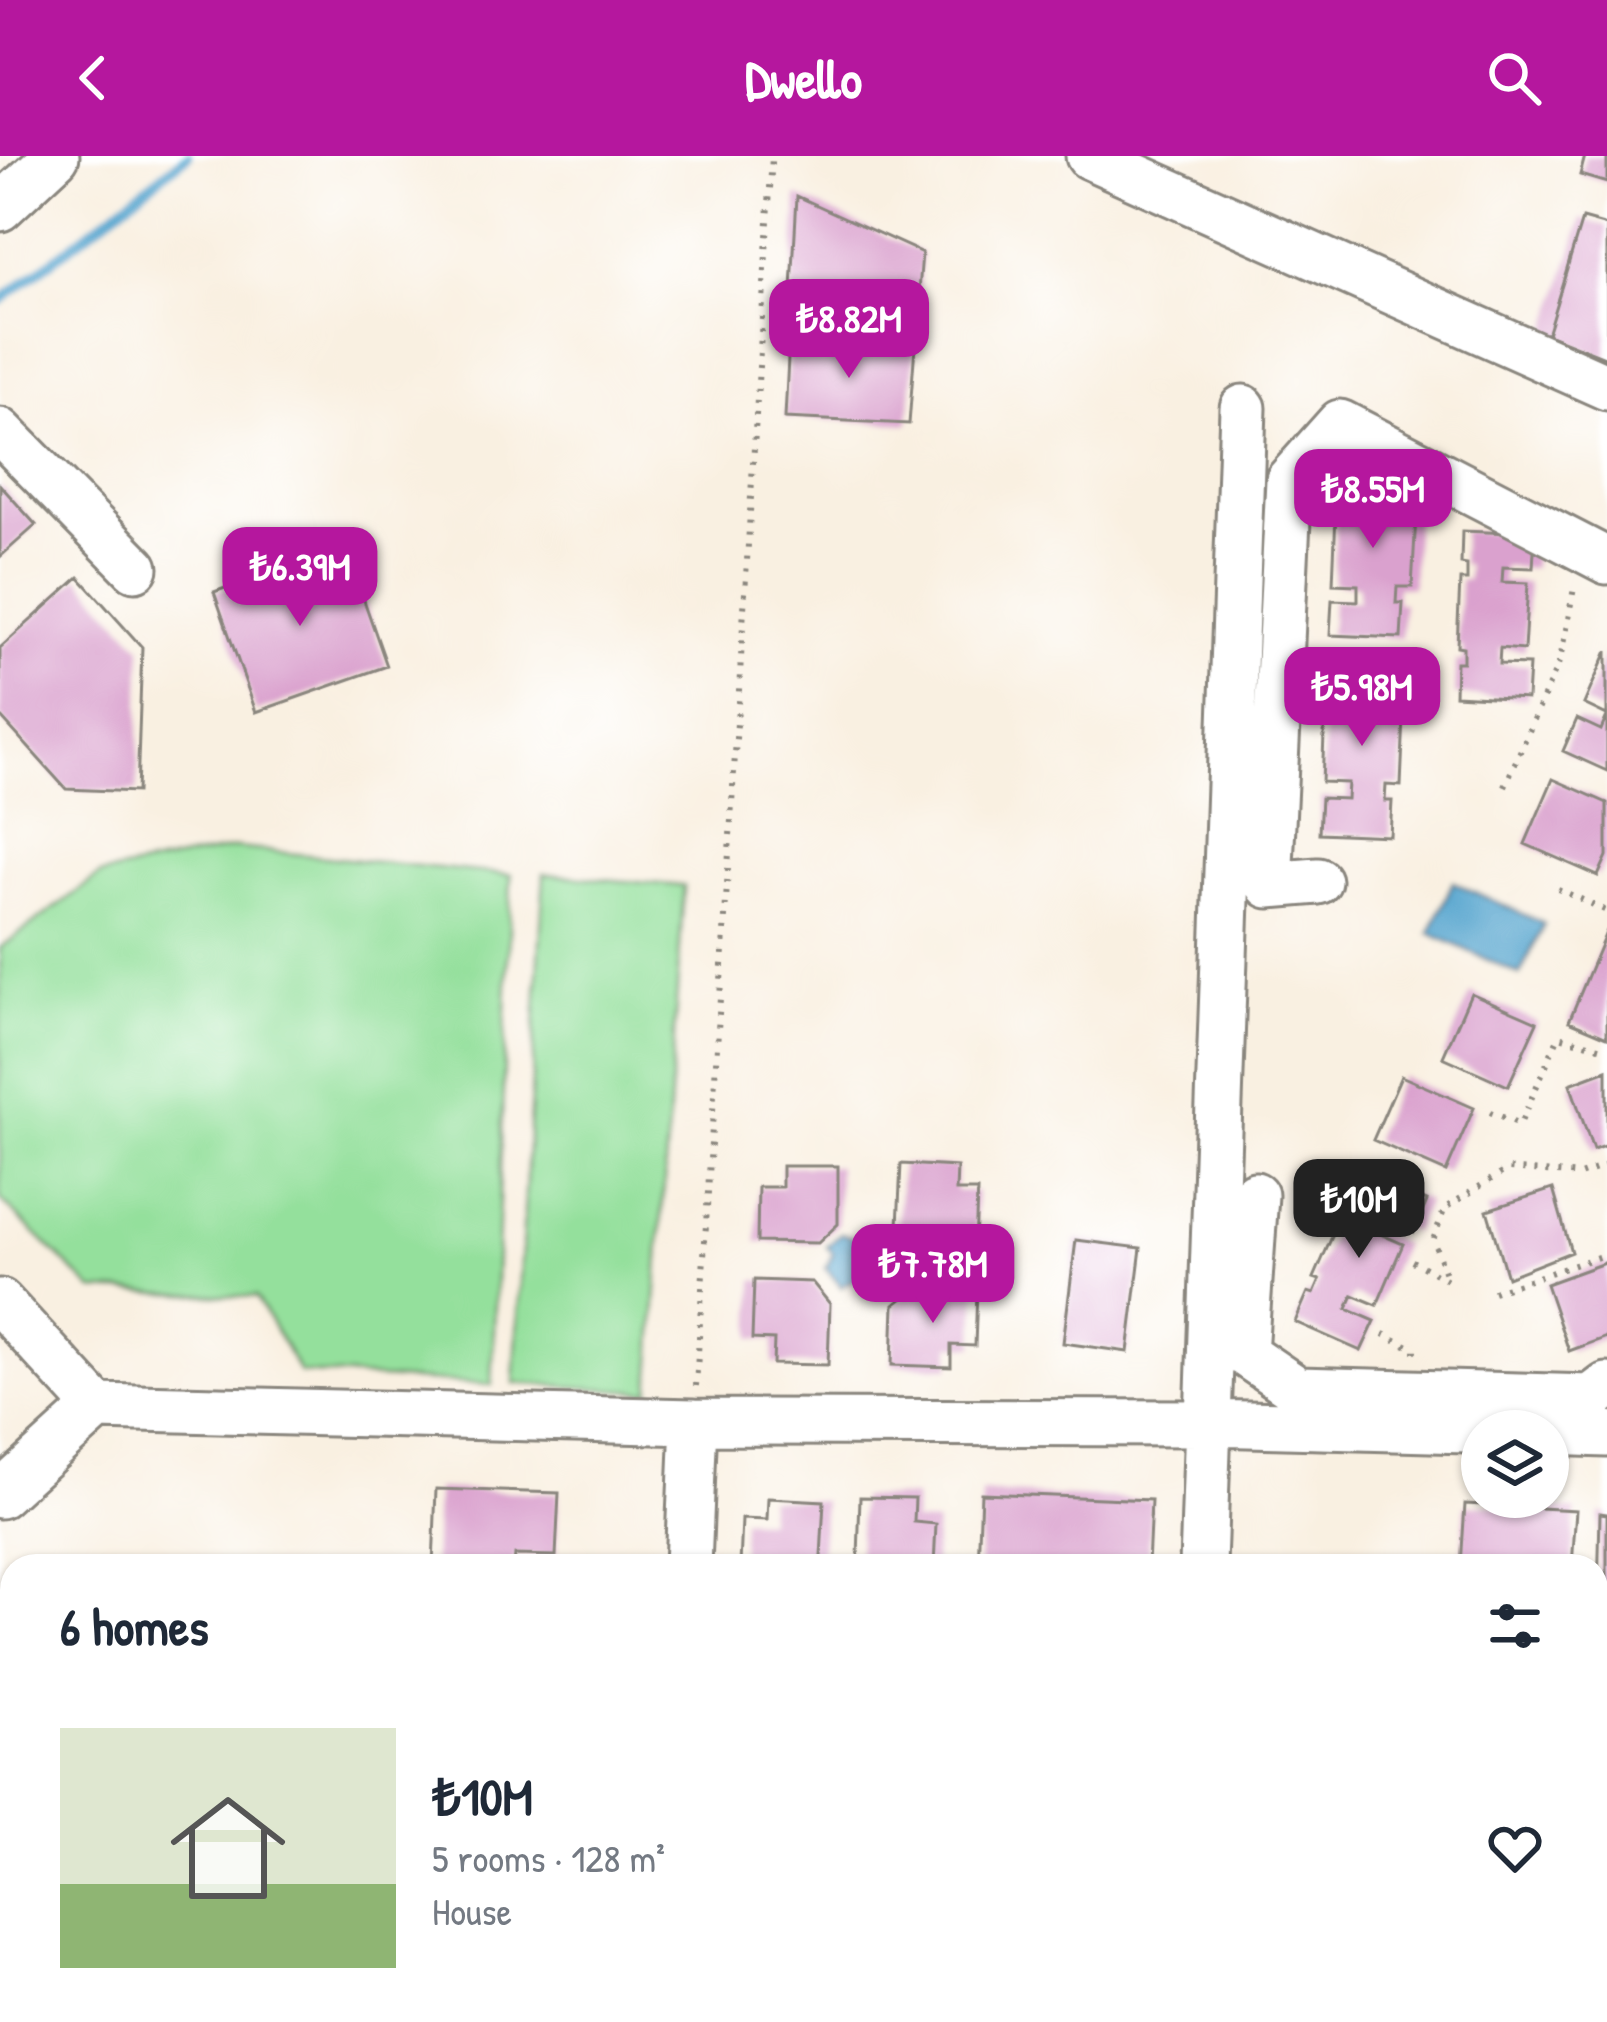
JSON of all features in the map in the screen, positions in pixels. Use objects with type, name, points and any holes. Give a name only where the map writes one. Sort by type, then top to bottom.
[{"type":"street","points":[[0,208],[56,156]]},
{"type":"street","points":[[1089,156],[1607,387]]},
{"type":"street","points":[[1204,1554],[1243,408]]},
{"type":"street","points":[[1318,881],[1269,885],[1289,480],[1340,423],[1594,555]]},
{"type":"street","points":[[0,431],[135,568]]},
{"type":"street","points":[[1255,1195],[1244,1353],[1298,1390],[1591,1398],[1607,1386]]},
{"type":"street","points":[[0,1302],[97,1407]]},
{"type":"street","points":[[0,1495],[97,1407],[694,1422],[1209,1423],[1461,1430]]},
{"type":"street","points":[[688,1554],[694,1422]]},
{"type":"street","points":[[1569,1433],[1607,1434]]},
{"type":"path","points":[[694,1422],[772,156]]},
{"type":"path","points":[[1505,786],[1560,660],[1594,555]]},
{"type":"path","points":[[1558,889],[1607,911]]},
{"type":"path","points":[[1490,1112],[1520,1124],[1559,1036],[1607,1049]]},
{"type":"path","points":[[1412,1261],[1447,1280],[1433,1240],[1444,1208],[1508,1169],[1580,1175],[1607,1165]]},
{"type":"path","points":[[1493,1292],[1607,1254]]},
{"type":"green space","points":[[235,848],[511,875],[492,1385],[300,1373],[256,1297],[93,1290],[0,1199],[0,948],[100,875]]},
{"type":"green space","points":[[544,874],[684,886],[650,1392],[514,1383]]},
{"type":"water","points":[[1453,882],[1544,924],[1520,975],[1430,933]]},
{"type":"water","points":[[841,1233],[862,1241],[883,1235],[898,1249],[892,1256],[896,1274],[880,1287],[860,1279],[841,1287],[826,1268],[833,1253],[827,1247]]},
{"type":"building","points":[[1585,156],[1607,156],[1607,183],[1580,175]]},
{"type":"building","points":[[797,196],[922,253],[916,329],[790,326]]},
{"type":"building","points":[[1582,219],[1607,226],[1607,358],[1547,334]]},
{"type":"building","points":[[789,338],[915,346],[909,424],[785,418]]},
{"type":"building","points":[[1338,463],[1410,466],[1408,501],[1401,501],[1400,517],[1416,517],[1412,587],[1397,587],[1396,603],[1403,603],[1401,638],[1330,635],[1332,600],[1358,601],[1358,585],[1333,584],[1336,514],[1362,515],[1363,499],[1337,498]]},
{"type":"building","points":[[0,485],[36,525],[0,557]]},
{"type":"building","points":[[1462,531],[1535,534],[1533,568],[1503,567],[1502,582],[1528,583],[1524,650],[1500,648],[1499,664],[1529,665],[1527,699],[1455,695],[1456,662],[1463,662],[1463,647],[1457,646],[1460,580],[1467,580],[1467,565],[1461,564]]},
{"type":"building","points":[[345,546],[387,666],[256,712],[214,592]]},
{"type":"building","points":[[79,577],[142,647],[137,792],[66,789],[0,716],[0,648]]},
{"type":"building","points":[[1607,651],[1607,715],[1584,704]]},
{"type":"building","points":[[1327,661],[1399,664],[1397,699],[1390,699],[1389,715],[1404,716],[1401,786],[1386,785],[1385,801],[1392,801],[1390,836],[1319,833],[1321,798],[1347,799],[1348,783],[1322,782],[1325,712],[1351,713],[1352,697],[1326,696]]},
{"type":"building","points":[[1607,716],[1607,771],[1563,751],[1577,719],[1601,730]]},
{"type":"building","points":[[1553,779],[1607,803],[1607,856],[1598,876],[1525,844]]},
{"type":"building","points":[[1607,930],[1607,1037],[1569,1021]]},
{"type":"building","points":[[1471,993],[1537,1022],[1508,1086],[1443,1057]]},
{"type":"building","points":[[1607,1070],[1607,1145],[1593,1150],[1570,1084]]},
{"type":"building","points":[[1401,1076],[1474,1108],[1446,1172],[1373,1140]]},
{"type":"building","points":[[901,1164],[957,1167],[956,1191],[977,1191],[975,1248],[918,1245],[898,1226]]},
{"type":"building","points":[[782,1166],[838,1166],[838,1224],[818,1243],[757,1242],[758,1187],[782,1187]]},
{"type":"building","points":[[1360,1172],[1427,1201],[1414,1232],[1386,1219],[1380,1234],[1403,1244],[1377,1305],[1353,1295],[1347,1309],[1375,1321],[1361,1351],[1295,1322],[1308,1292],[1314,1294],[1320,1280],[1314,1278],[1341,1216],[1347,1219],[1353,1205],[1347,1202]]},
{"type":"building","points":[[1553,1189],[1571,1252],[1507,1277],[1487,1210]]},
{"type":"building","points":[[1076,1240],[1141,1248],[1128,1352],[1063,1343]]},
{"type":"building","points":[[1607,1262],[1607,1337],[1569,1351],[1546,1284]]},
{"type":"building","points":[[754,1280],[812,1282],[830,1304],[828,1365],[773,1364],[774,1340],[752,1339]]},
{"type":"building","points":[[916,1288],[977,1290],[975,1346],[951,1345],[951,1367],[892,1365],[894,1305]]},
{"type":"building","points":[[436,1489],[559,1493],[556,1554],[433,1554]]},
{"type":"building","points":[[981,1493],[1151,1500],[1149,1554],[978,1554]]},
{"type":"building","points":[[860,1497],[915,1498],[914,1522],[936,1524],[935,1554],[858,1554]]},
{"type":"building","points":[[768,1498],[824,1501],[821,1554],[741,1554],[742,1519],[767,1520]]},
{"type":"building","points":[[1569,1510],[1576,1510],[1573,1554],[1462,1554],[1464,1518],[1569,1518]]},
{"type":"building","points":[[1600,1513],[1607,1514],[1607,1554],[1599,1554]]},
{"type":"waterway","points":[[0,301],[187,156]]}]
